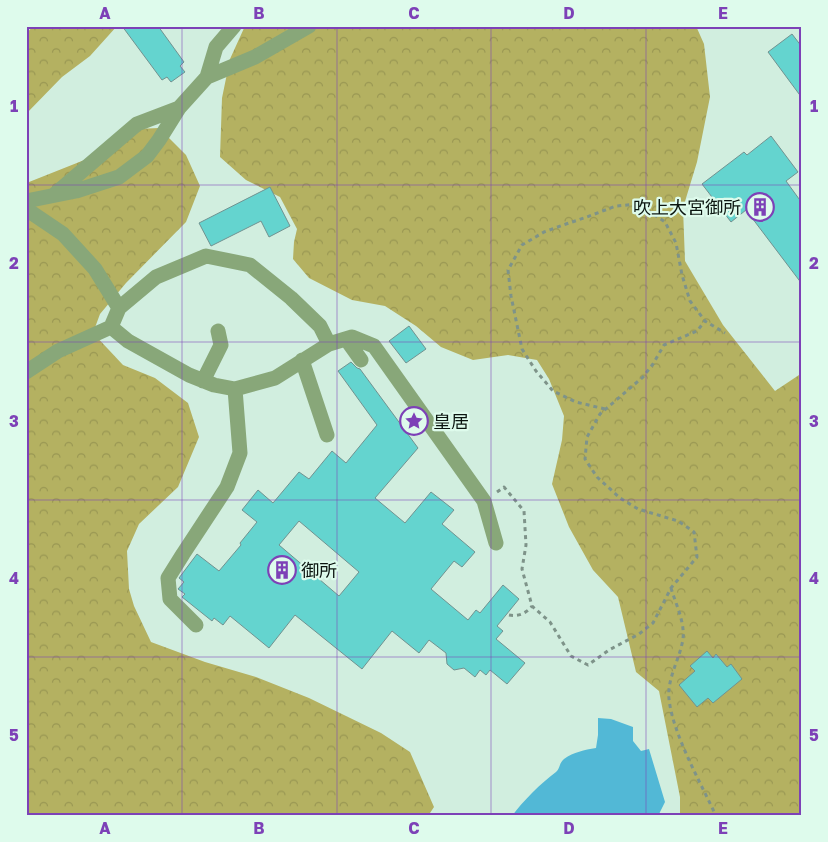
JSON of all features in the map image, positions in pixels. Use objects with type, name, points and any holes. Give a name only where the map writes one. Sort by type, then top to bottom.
[{"type":"lane","points":[[207,77],[216,47],[234,26]]},
{"type":"lane","points":[[26,201],[76,191],[119,177],[147,156],[179,108],[207,77],[255,57],[310,26]]},
{"type":"lane","points":[[52,196],[138,124],[179,108]]},
{"type":"lane","points":[[26,209],[63,234],[95,268],[119,308]]},
{"type":"lane","points":[[26,372],[58,351],[111,327],[119,308],[156,277],[206,256],[250,265],[320,326],[329,344]]},
{"type":"lane","points":[[111,327],[128,341],[189,375],[214,385],[235,390],[275,378],[329,344],[352,337],[374,346],[484,501],[496,542]]},
{"type":"lane","points":[[203,381],[221,345],[218,331]]},
{"type":"lane","points":[[346,339],[361,360]]},
{"type":"lane","points":[[302,360],[327,435]]},
{"type":"lane","points":[[196,625],[170,599],[168,578],[227,487],[237,462],[240,453],[235,390]]},
{"type":"path","points":[[605,409],[576,402],[553,391],[536,371],[522,349],[511,296],[508,270],[522,245],[544,232],[616,206],[638,204],[664,222],[676,243],[682,275],[690,301],[705,320],[725,333]]},
{"type":"path","points":[[484,501],[504,487],[524,511],[526,545],[522,568],[532,606],[550,622],[571,656],[588,665],[609,650],[639,634],[653,623],[671,588],[697,557],[694,532],[678,521],[638,509],[620,498],[597,477],[585,459],[587,437],[600,414],[643,377],[664,345],[697,331],[705,320]]},
{"type":"path","points":[[671,588],[682,621],[683,642],[673,668],[669,698],[677,730],[716,816]]},
{"type":"path","points":[[509,614],[513,616],[521,614],[532,606]]},
{"type":"green space","points":[[33,26],[117,26],[90,56],[62,77],[26,114],[26,34]]},
{"type":"green space","points":[[245,26],[696,26],[704,44],[710,97],[697,162],[683,208],[685,261],[723,325],[775,391],[802,373],[802,816],[680,816],[680,797],[659,691],[636,672],[618,597],[593,570],[569,527],[552,484],[562,440],[564,416],[549,379],[537,360],[508,355],[473,360],[441,347],[416,326],[385,306],[352,300],[309,278],[293,259],[297,229],[280,197],[246,180],[220,157],[222,98],[230,59]]},
{"type":"green space","points":[[159,128],[186,155],[200,186],[186,222],[126,283],[100,314],[93,333],[123,365],[155,378],[188,403],[199,437],[178,487],[139,524],[127,551],[129,589],[134,606],[151,642],[205,662],[256,677],[309,698],[381,733],[410,752],[434,807],[428,816],[26,816],[26,181],[29,182],[107,151],[136,129]]},
{"type":"water","points":[[598,718],[611,719],[633,727],[633,741],[641,751],[649,749],[665,802],[658,816],[512,816],[532,792],[557,771],[564,759],[579,752],[596,748]]},
{"type":"building","points":[[122,26],[158,26],[184,62],[180,66],[185,72],[171,82],[167,77],[162,80]]},
{"type":"building","points":[[792,34],[802,47],[802,98],[768,52]]},
{"type":"building","name":"吹上大宮御所","points":[[771,136],[798,172],[786,181],[802,203],[802,284],[746,210],[731,222],[702,184],[744,152],[747,155]]},
{"type":"building","points":[[270,187],[290,226],[269,237],[261,221],[211,246],[199,223]]},
{"type":"building","points":[[409,326],[426,349],[406,363],[389,341]]},
{"type":"building","name":"御所","points":[[351,362],[360,369],[418,448],[375,498],[405,523],[431,492],[454,510],[442,524],[475,552],[462,567],[454,561],[431,589],[468,620],[476,610],[480,613],[503,585],[519,599],[497,626],[503,631],[496,639],[525,663],[507,684],[490,670],[486,675],[480,670],[475,677],[464,668],[454,670],[447,664],[446,653],[429,640],[419,653],[392,631],[362,669],[295,615],[269,648],[230,616],[223,625],[214,618],[212,621],[182,597],[185,594],[178,589],[184,582],[179,578],[197,554],[219,571],[241,545],[240,543],[257,522],[242,510],[258,490],[273,503],[299,472],[309,479],[332,451],[346,463],[377,425],[338,371]],"holes":[[[299,521],[359,572],[339,596],[279,545]]]},
{"type":"building","points":[[707,651],[713,658],[716,654],[727,667],[731,664],[742,679],[713,703],[708,698],[697,707],[679,685],[695,671],[690,666]]},
{"type":"place","name":"吹上大宮御所","points":[[760,207]]},
{"type":"place","name":"皇居","points":[[414,421]]},
{"type":"place","name":"御所","points":[[282,570]]}]
